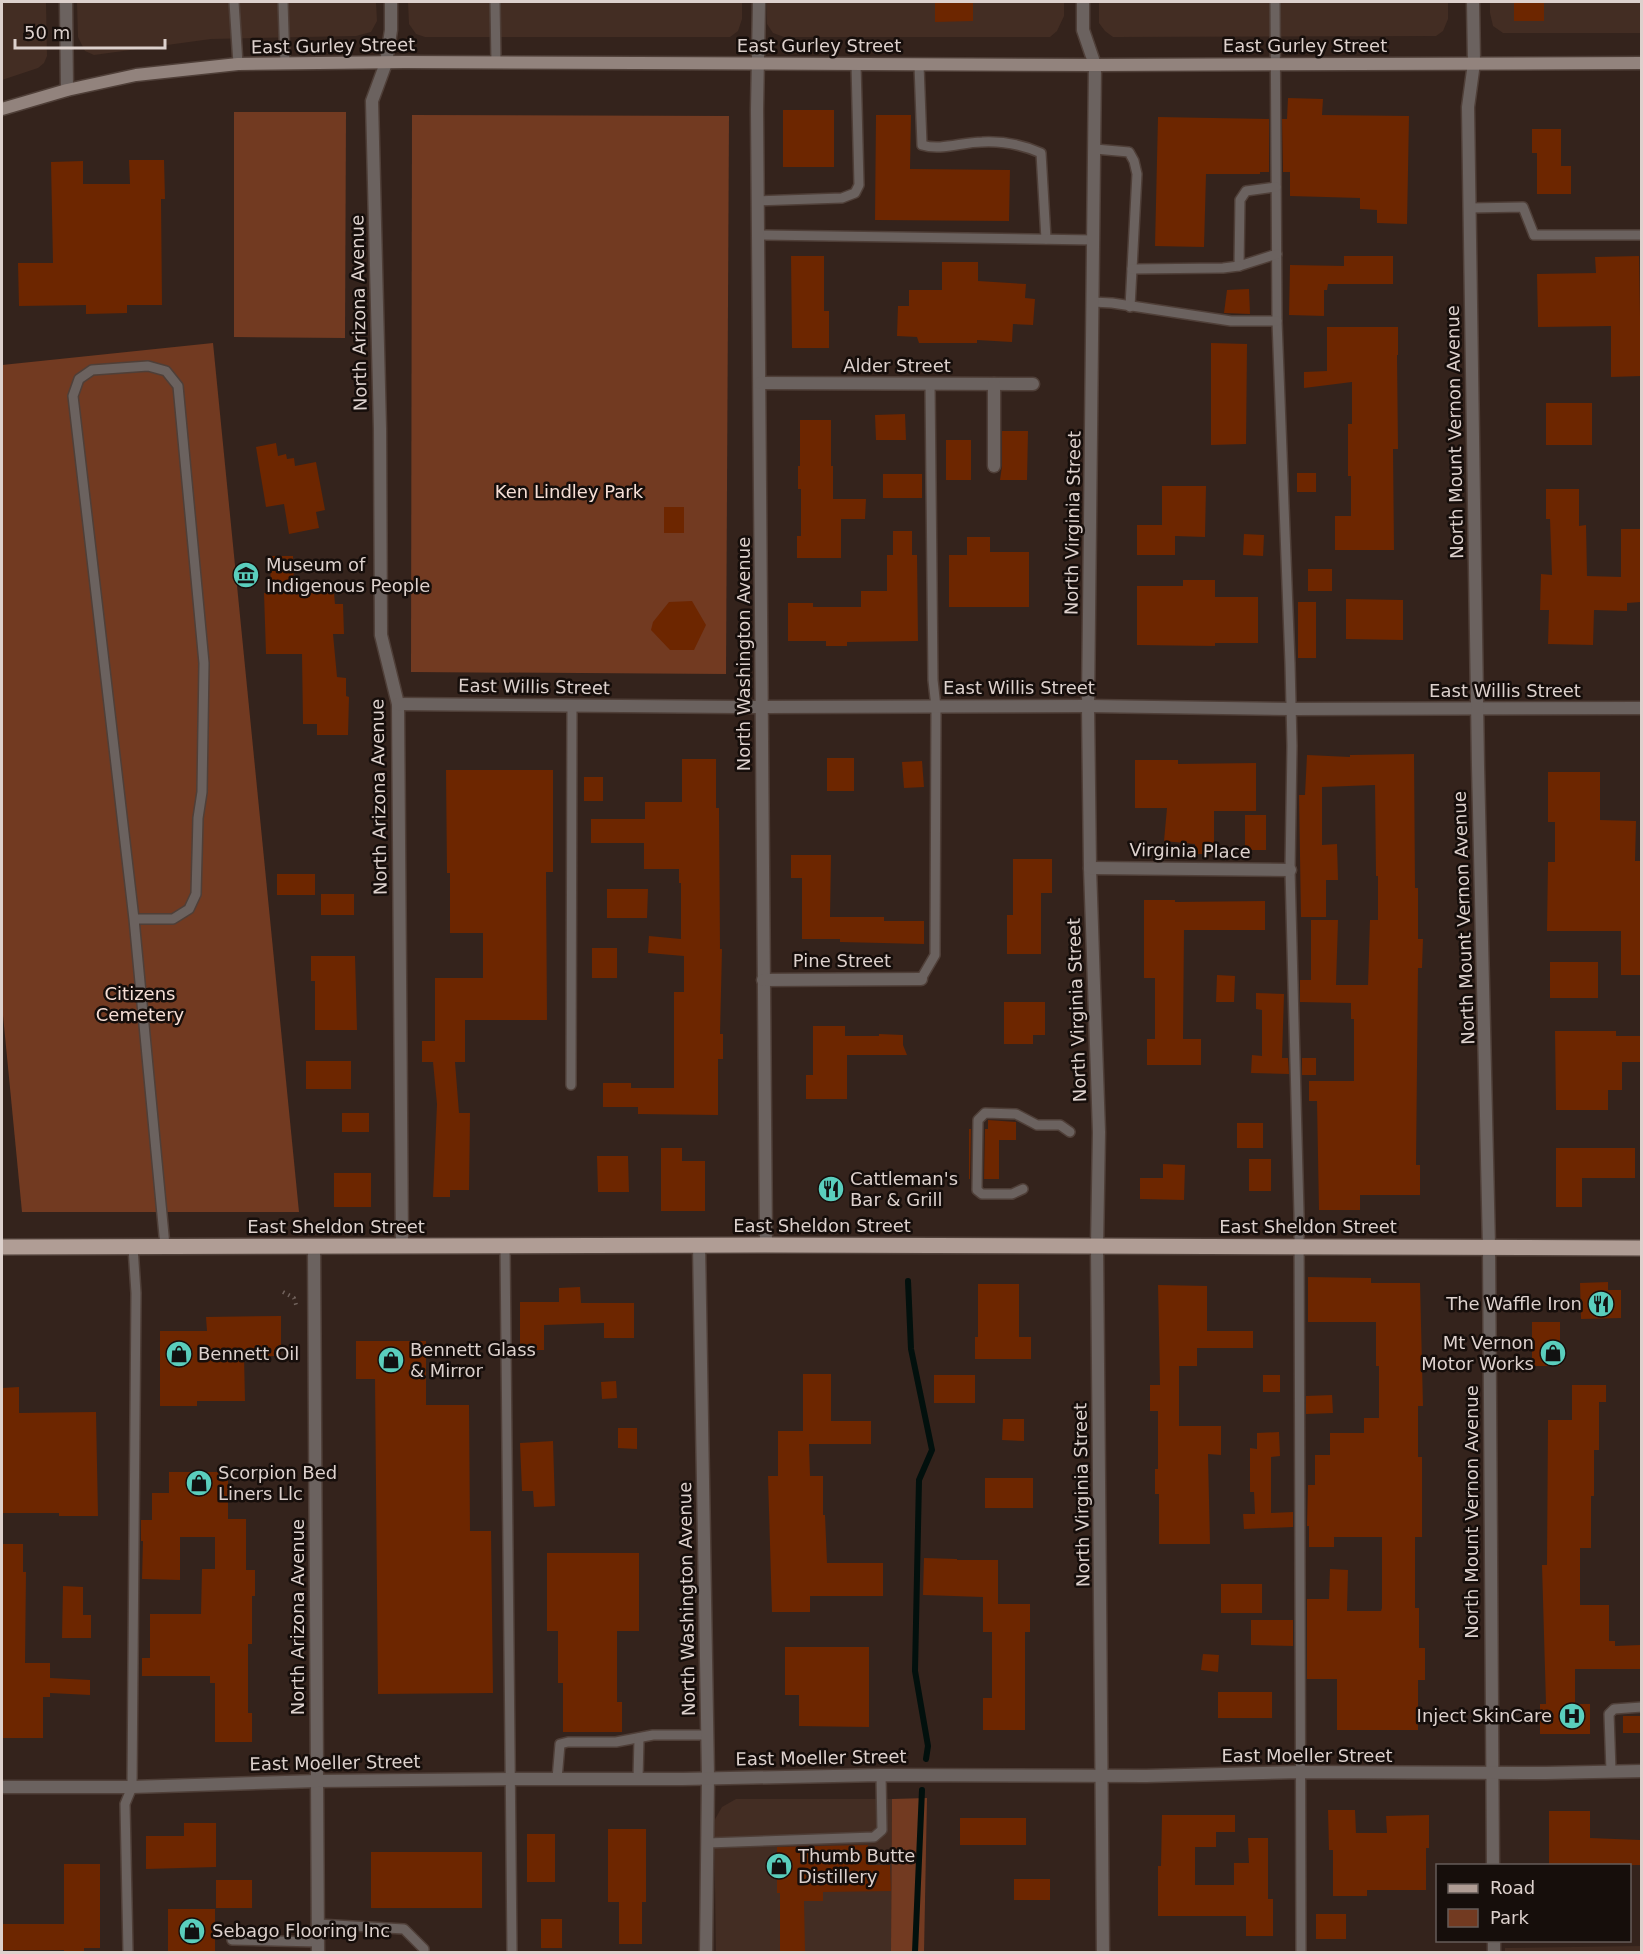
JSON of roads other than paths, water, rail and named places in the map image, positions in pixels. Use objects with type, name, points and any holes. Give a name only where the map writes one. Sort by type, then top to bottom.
[{"type":"main road","name":"East Gurley Street","points":[[2,109],[67,90],[136,75],[238,64],[1095,66],[1641,63]]},
{"type":"main road","name":"East Sheldon Street","points":[[2,1247],[766,1245],[1641,1248]]},
{"type":"street","points":[[66,2],[67,90]]},
{"type":"street","name":"North Arizona Avenue","points":[[391,2],[391,30],[386,63],[372,100],[380,429],[381,634],[398,704],[402,1247]]},
{"type":"street","name":"North Washington Avenue","points":[[759,2],[758,201],[766,1245]]},
{"type":"street","name":"North Virginia Street","points":[[1083,2],[1083,30],[1095,66],[1088,706],[1090,868],[1099,1132],[1097,1246],[1103,1953]]},
{"type":"street","name":"North Mount Vernon Avenue","points":[[1473,2],[1474,63],[1468,107],[1477,710],[1489,1247],[1493,1864]]},
{"type":"street","name":"Alder Street","points":[[760,383],[1034,384]]},
{"type":"street","points":[[994,384],[994,466]]},
{"type":"street","name":"East Willis Street","points":[[398,704],[762,707],[1088,706],[1477,710],[1641,708]]},
{"type":"street","name":"Virginia Place","points":[[1090,868],[1290,870]]},
{"type":"street","name":"Pine Street","points":[[763,980],[921,979]]},
{"type":"street","name":"North Arizona Avenue","points":[[314,1245],[318,1947]]},
{"type":"street","name":"North Washington Avenue","points":[[699,1245],[708,1777],[706,1953]]},
{"type":"street","name":"East Moeller Street","points":[[2,1787],[881,1775],[1102,1776],[1301,1772],[1641,1771]]},
{"type":"lane","points":[[234,2],[238,64]]},
{"type":"lane","points":[[283,2],[285,64]]},
{"type":"lane","points":[[495,2],[496,63]]},
{"type":"lane","points":[[1275,2],[1277,321],[1291,709],[1290,870],[1299,1246],[1301,1953]]},
{"type":"lane","points":[[758,201],[842,198],[855,193],[859,185],[856,64]]},
{"type":"lane","points":[[919,65],[922,145],[931,148],[982,142],[1026,146],[1041,153],[1046,239]]},
{"type":"lane","points":[[1095,149],[1129,152],[1137,174],[1130,307]]},
{"type":"lane","points":[[1239,266],[1240,200],[1246,191],[1276,187]]},
{"type":"lane","points":[[1470,208],[1523,207],[1534,235],[1641,236]]},
{"type":"lane","points":[[759,235],[1094,240]]},
{"type":"lane","points":[[1132,269],[1222,268],[1239,266],[1277,254]]},
{"type":"lane","points":[[1093,302],[1230,321],[1277,321]]},
{"type":"lane","points":[[134,919],[173,919],[189,909],[196,894],[198,818],[202,792],[204,663],[178,386],[166,371],[147,366],[92,370],[79,379],[73,396],[134,919],[165,1246]]},
{"type":"lane","points":[[921,979],[935,955],[936,706],[933,680],[930,384]]},
{"type":"lane","points":[[572,706],[572,1086]]},
{"type":"lane","points":[[1023,1189],[1012,1194],[982,1194],[977,1190],[978,1120],[986,1113],[1016,1114],[1037,1125],[1060,1125],[1070,1131]]},
{"type":"lane","points":[[505,1246],[512,1953]]},
{"type":"lane","points":[[128,1953],[125,1804],[132,1787],[136,1293],[134,1247]]},
{"type":"lane","points":[[1611,1771],[1609,1714],[1614,1708],[1641,1707]]},
{"type":"lane","points":[[557,1779],[560,1744],[616,1742],[653,1735],[707,1735]]},
{"type":"lane","points":[[638,1779],[639,1738]]},
{"type":"lane","points":[[707,1843],[874,1837],[882,1830],[881,1775]]},
{"type":"lane","points":[[318,1924],[404,1929],[424,1949],[424,1953]]},
{"type":"lane","points":[[232,1940],[318,1947]]},
{"type":"waterway","points":[[908,1281],[911,1349],[932,1450],[919,1480],[915,1671],[928,1746],[926,1759]]},
{"type":"waterway","points":[[915,1952],[922,1790]]},
{"type":"place","name":"Museum of Indigenous People","points":[[246,575]]},
{"type":"place","name":"Cattleman's Bar & Grill","points":[[831,1189]]},
{"type":"place","name":"The Waffle Iron","points":[[1601,1304]]},
{"type":"place","name":"Mt Vernon Motor Works","points":[[1553,1353]]},
{"type":"place","name":"Bennett Oil","points":[[179,1354]]},
{"type":"place","name":"Bennett Glass & Mirror","points":[[391,1360]]},
{"type":"place","name":"Scorpion Bed Liners Llc","points":[[199,1483]]},
{"type":"place","name":"Inject SkinCare","points":[[1572,1716]]},
{"type":"place","name":"Thumb Butte Distillery","points":[[779,1866]]},
{"type":"place","name":"Sebago Flooring Inc","points":[[192,1931]]},
{"type":"park label","name":"Ken Lindley Park","points":[[569,492]]},
{"type":"park label","name":"Citizens Cemetery","points":[[140,1004]]}]
